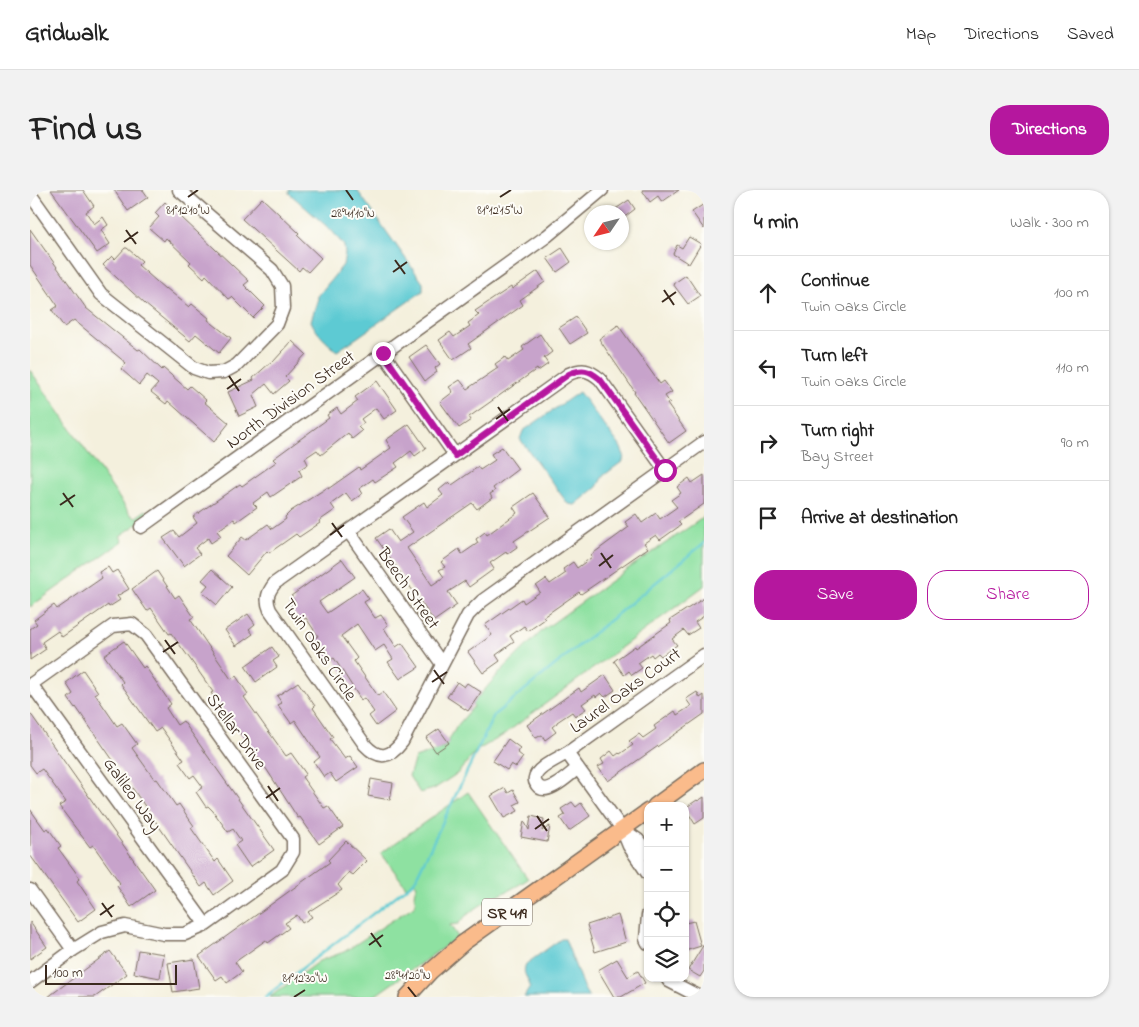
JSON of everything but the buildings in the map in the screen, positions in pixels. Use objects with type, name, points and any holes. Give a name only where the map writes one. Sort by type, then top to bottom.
[{"type":"main road","points":[[660,802],[704,770]]},
{"type":"main road","name":"SR 419","points":[[407,997],[431,971],[463,943],[644,814]]},
{"type":"street","points":[[30,194],[100,294],[194,368],[208,373],[224,372],[237,365],[277,324],[283,308],[282,286],[272,270],[179,190]]},
{"type":"street","name":"North Division Street","points":[[141,527],[547,236],[602,190]]},
{"type":"street","points":[[383,353],[455,456]]},
{"type":"street","name":"Twin Oaks Circle","points":[[665,470],[600,379],[588,370],[579,369],[569,374],[276,583],[270,589],[267,596],[268,604],[281,626],[372,752],[384,756],[397,749],[468,615],[478,604],[665,470],[704,442]]},
{"type":"street","name":"Beech Street","points":[[348,532],[442,664]]},
{"type":"street","name":"Stellar Drive","points":[[30,982],[73,950],[102,932],[125,926],[164,934],[185,934],[206,925],[282,870],[293,852],[293,839],[146,634],[132,624],[113,626],[31,685]]},
{"type":"street","name":"Laurel Oaks Court","points":[[578,768],[552,788],[544,790],[535,782],[534,776],[538,770],[567,753],[704,655]]},
{"type":"street","name":"Galileo Way","points":[[31,685],[206,925]]},
{"type":"street","name":"Laurel Oaks Court","points":[[567,753],[622,829]]},
{"type":"street","points":[[622,829],[638,840],[644,848]]},
{"type":"street","points":[[622,829],[629,846],[644,868]]},
{"type":"street","points":[[30,890],[73,950]]},
{"type":"street","points":[[671,982],[700,997]]},
{"type":"green space","points":[[30,370],[131,515],[136,517],[146,510],[150,515],[120,536],[123,541],[30,607]]},
{"type":"green space","points":[[704,517],[704,586],[502,736],[476,751],[458,773],[434,789],[420,793],[409,776],[415,758],[444,748],[457,726],[474,706],[472,704],[502,670],[543,630]]},
{"type":"green space","points":[[468,792],[528,879],[482,904],[465,916],[458,924],[450,925],[458,937],[373,997],[270,997],[319,961],[344,952],[414,906],[416,901],[414,894],[417,886],[414,882],[406,887],[381,853]]},
{"type":"water","points":[[289,190],[357,190],[423,283],[423,291],[337,351],[319,334],[311,321],[318,296],[343,265],[344,246],[333,232],[289,193]]},
{"type":"water","points":[[579,392],[620,446],[624,455],[623,461],[603,476],[597,487],[575,505],[568,504],[520,439],[523,431]]},
{"type":"water","points":[[561,939],[565,939],[584,989],[589,997],[524,997],[530,987],[524,971],[526,964]]},
{"type":"waterway","points":[[265,997],[414,882],[494,715],[704,543]]},
{"type":"route","points":[[383,353],[455,456],[569,374],[579,369],[588,370],[600,379],[665,470]]}]
